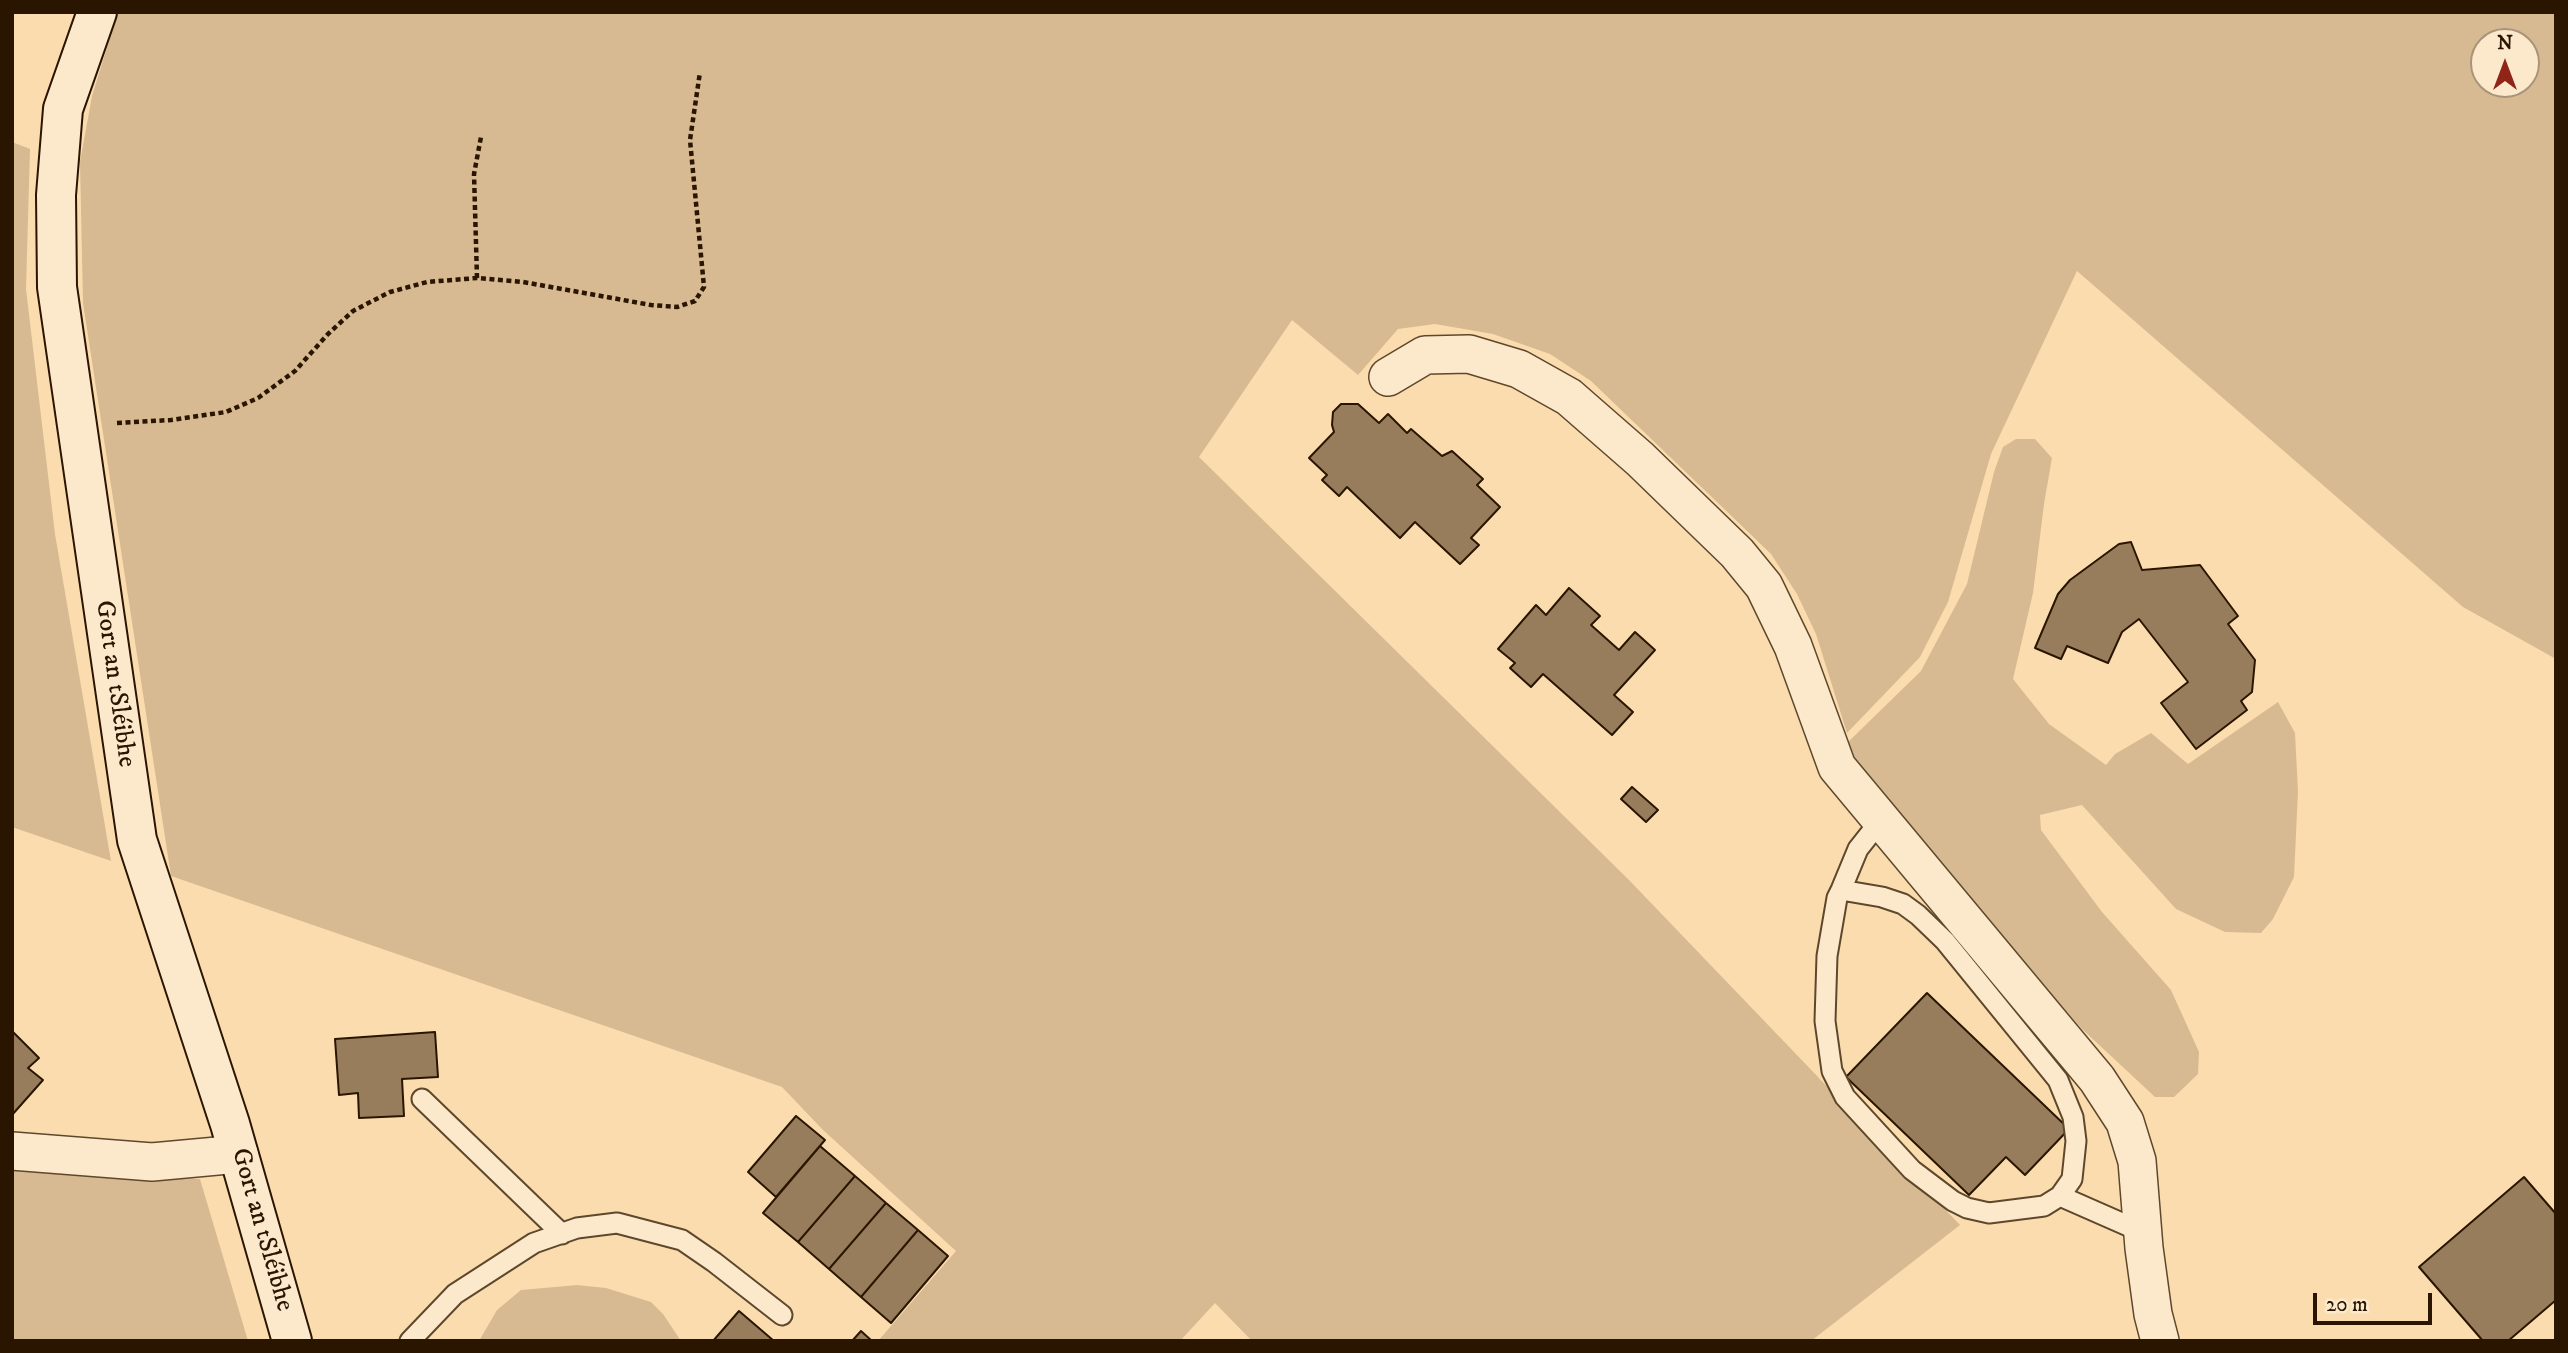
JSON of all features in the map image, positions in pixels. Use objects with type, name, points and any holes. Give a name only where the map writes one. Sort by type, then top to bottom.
[{"type":"street","name":"Gort an tSléibhe","points":[[97,12],[63,109],[56,195],[57,287],[137,840],[239,1154],[292,1341]]},
{"type":"street","points":[[1388,377],[1425,355],[1469,354],[1519,369],[1569,397],[1640,459],[1737,553],[1764,586],[1793,646],[1837,767],[2088,1068],[2125,1122],[2137,1161],[2142,1232],[2153,1314],[2161,1341]]},
{"type":"street","points":[[12,1151],[152,1162],[239,1154]]},
{"type":"lane","points":[[1841,890],[1882,897],[1903,904],[1918,915],[1945,941],[2058,1080],[2073,1117],[2076,1141],[2073,1179],[2060,1196],[2044,1206],[1989,1213],[1967,1208],[1953,1201],[1913,1170],[1845,1097],[1832,1071],[1825,1021],[1827,956],[1837,898],[1858,849],[1881,820]]},
{"type":"lane","points":[[422,1099],[562,1234]]},
{"type":"lane","points":[[2060,1196],[2142,1232]]},
{"type":"lane","points":[[410,1341],[455,1294],[534,1243],[578,1228],[617,1223],[682,1240],[782,1315]]},
{"type":"path","points":[[77,426],[226,412],[258,398],[295,371],[328,334],[362,306],[390,292],[426,282],[478,278],[523,282],[651,306],[677,307],[695,301],[704,287],[690,140],[700,72]]},
{"type":"path","points":[[478,278],[474,174],[481,137]]},
{"type":"shaded area","points":[[118,12],[2556,12],[2556,659],[2463,607],[2077,271],[1991,454],[1948,602],[1920,657],[1847,733],[1816,634],[1797,594],[1771,554],[1591,381],[1550,354],[1493,334],[1435,324],[1398,329],[1358,375],[1292,320],[1199,457],[1629,880],[1960,1225],[1811,1341],[1252,1341],[1215,1303],[1180,1341],[878,1341],[956,1251],[823,1130],[782,1087],[171,876],[83,303],[80,162],[92,96]]},
{"type":"shaded area","points":[[12,142],[30,149],[26,289],[55,534],[111,861],[12,827]]},
{"type":"shaded area","points":[[2016,439],[2035,439],[2052,458],[2033,593],[2013,679],[2049,724],[2106,765],[2115,754],[2151,733],[2188,764],[2278,702],[2295,733],[2298,791],[2294,877],[2273,919],[2261,933],[2225,932],[2176,909],[2082,805],[2040,815],[2041,830],[2102,912],[2171,990],[2199,1052],[2198,1074],[2174,1097],[2155,1097],[2082,1029],[1920,844],[1845,745],[1921,671],[1967,584],[1994,472],[2003,447]]},
{"type":"shaded area","points":[[12,1169],[200,1179],[248,1341],[12,1341]]},
{"type":"shaded area","points":[[577,1285],[606,1288],[651,1302],[663,1314],[681,1341],[479,1341],[497,1310],[521,1290]]},
{"type":"building","points":[[1341,404],[1358,404],[1379,423],[1388,414],[1407,433],[1411,429],[1442,456],[1452,451],[1483,479],[1477,485],[1500,507],[1471,538],[1479,545],[1460,564],[1415,522],[1400,538],[1347,487],[1339,496],[1322,480],[1327,475],[1309,458],[1334,432],[1333,412]]},
{"type":"building","points":[[2131,542],[2142,570],[2200,565],[2238,616],[2228,624],[2255,660],[2252,692],[2241,701],[2247,710],[2196,749],[2161,703],[2188,682],[2139,619],[2122,632],[2108,663],[2067,646],[2061,659],[2035,648],[2058,594],[2070,580],[2119,544]]},
{"type":"building","points":[[1569,588],[1600,616],[1591,625],[1619,650],[1635,632],[1655,650],[1614,695],[1633,712],[1612,735],[1543,674],[1531,687],[1510,668],[1515,663],[1498,649],[1536,605],[1546,615]]},
{"type":"building","points":[[1632,787],[1658,810],[1646,822],[1621,799]]},
{"type":"building","points":[[1927,993],[2069,1129],[2025,1175],[2006,1157],[1969,1195],[1846,1077]]},
{"type":"building","points":[[12,1031],[39,1058],[28,1068],[43,1080],[12,1115]]},
{"type":"building","points":[[435,1032],[438,1077],[402,1079],[404,1116],[359,1118],[358,1093],[339,1095],[335,1039]]},
{"type":"building","points":[[796,1116],[825,1140],[776,1197],[748,1172]]},
{"type":"building","points":[[820,1146],[855,1176],[798,1242],[763,1213]]},
{"type":"building","points":[[855,1176],[886,1203],[829,1269],[798,1242]]},
{"type":"building","points":[[2524,1177],[2556,1214],[2556,1300],[2508,1341],[2483,1341],[2419,1267]]},
{"type":"building","points":[[886,1203],[918,1230],[861,1297],[829,1269]]},
{"type":"building","points":[[918,1230],[948,1256],[891,1323],[861,1297]]},
{"type":"building","points":[[739,1311],[774,1341],[713,1341]]},
{"type":"building","points":[[861,1331],[872,1341],[852,1341]]}]
